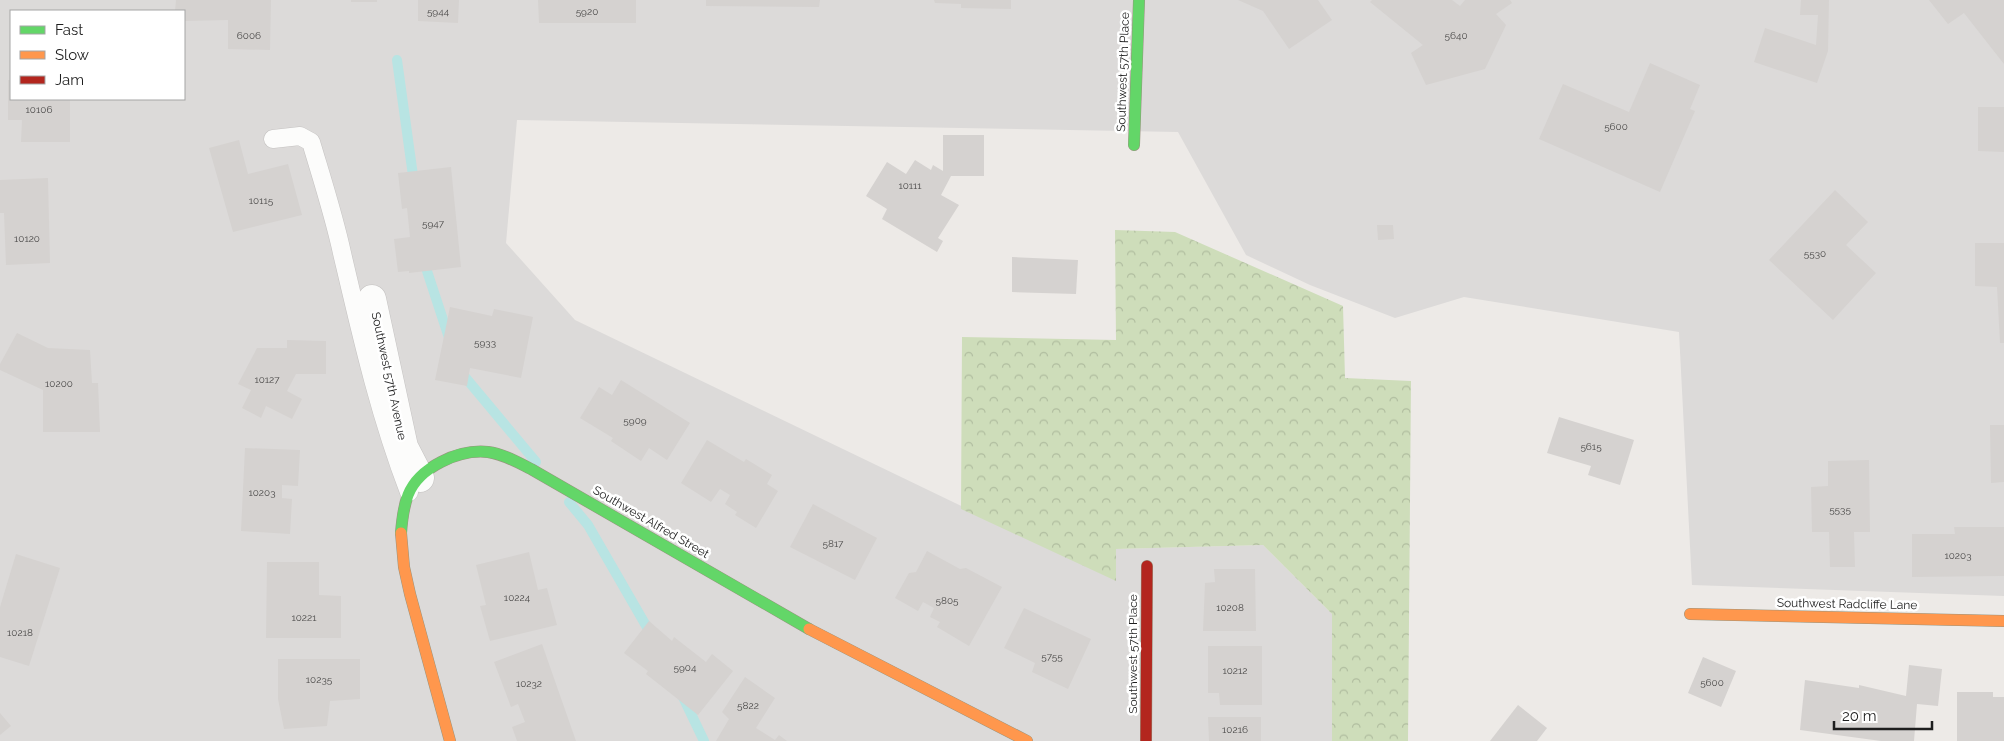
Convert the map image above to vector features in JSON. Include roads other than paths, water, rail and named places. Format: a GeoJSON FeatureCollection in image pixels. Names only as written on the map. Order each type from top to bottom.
{"type":"FeatureCollection","features":[{"type":"Feature","properties":{"kind":"street","name":"Southwest 57th Place"},"geometry":{"type":"LineString","coordinates":[[1134,145],[1138,0]]}},
{"type":"Feature","properties":{"kind":"street","name":"Southwest 57th Avenue"},"geometry":{"type":"LineString","coordinates":[[372,299],[414,485]]}},
{"type":"Feature","properties":{"kind":"street","name":"Southwest Alfred Street"},"geometry":{"type":"LineString","coordinates":[[414,485],[436,464],[461,453],[479,450],[502,454],[549,479],[784,616],[1027,741]]}},
{"type":"Feature","properties":{"kind":"street"},"geometry":{"type":"LineString","coordinates":[[414,485],[403,510],[400,530],[402,557],[450,741]]}},
{"type":"Feature","properties":{"kind":"street","name":"Southwest 57th Place"},"geometry":{"type":"LineString","coordinates":[[1146,741],[1147,566]]}},
{"type":"Feature","properties":{"kind":"street","name":"Southwest Radcliffe Lane"},"geometry":{"type":"LineString","coordinates":[[1690,614],[2004,621]]}},
{"type":"Feature","properties":{"kind":"lane"},"geometry":{"type":"LineString","coordinates":[[273,139],[300,136],[312,142],[385,424],[414,485]]}},
{"type":"Feature","properties":{"kind":"waterway"},"geometry":{"type":"LineString","coordinates":[[397,60],[414,183]]}},
{"type":"Feature","properties":{"kind":"waterway"},"geometry":{"type":"LineString","coordinates":[[425,259],[427,271],[450,341]]}},
{"type":"Feature","properties":{"kind":"waterway"},"geometry":{"type":"LineString","coordinates":[[460,371],[536,462]]}},
{"type":"Feature","properties":{"kind":"waterway"},"geometry":{"type":"LineString","coordinates":[[569,502],[588,525],[652,636]]}},
{"type":"Feature","properties":{"kind":"waterway"},"geometry":{"type":"LineString","coordinates":[[682,695],[704,741]]}}]}
